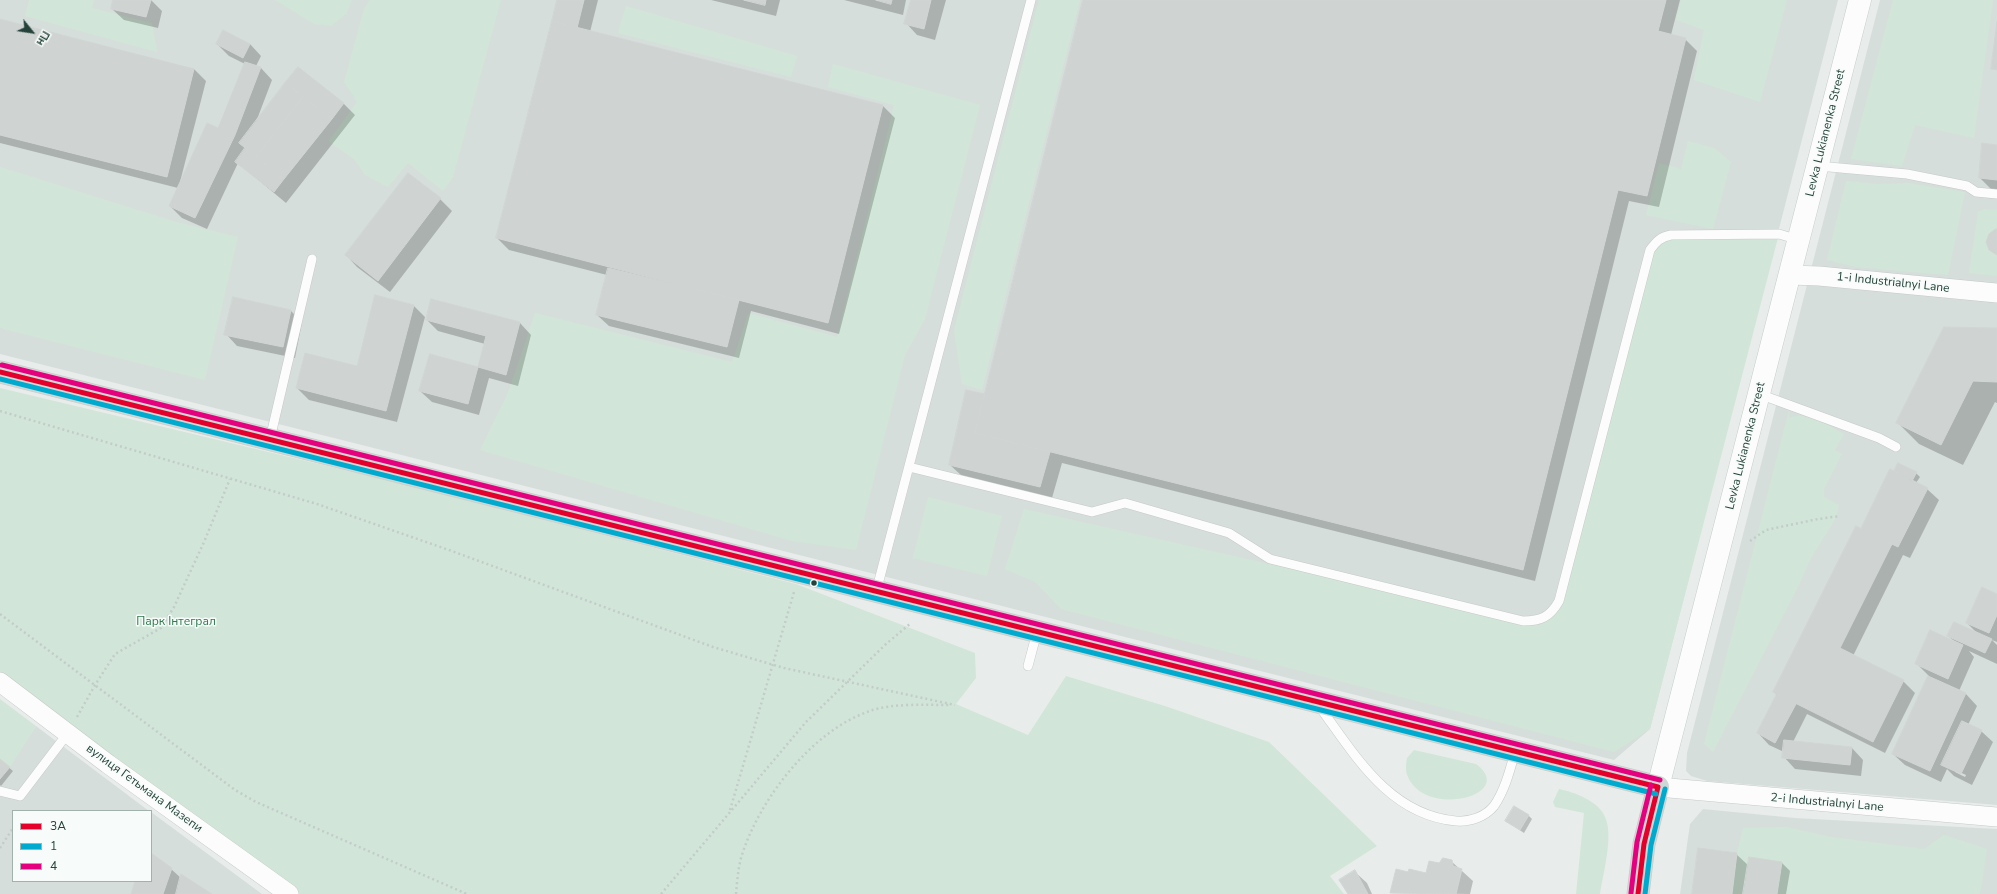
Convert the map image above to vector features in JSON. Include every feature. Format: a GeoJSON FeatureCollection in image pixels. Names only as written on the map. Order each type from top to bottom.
{"type":"FeatureCollection","features":[{"type":"Feature","properties":{"kind":"main road","name":"Levka Lukianenka Street"},"geometry":{"type":"LineString","coordinates":[[1638,894],[1644,844],[1658,787],[1860,0]]}},
{"type":"Feature","properties":{"kind":"main road"},"geometry":{"type":"LineString","coordinates":[[0,372],[1658,787]]}},
{"type":"Feature","properties":{"kind":"street","name":"1-i Industrialnyi Lane"},"geometry":{"type":"LineString","coordinates":[[1790,275],[1819,276],[1997,293]]}},
{"type":"Feature","properties":{"kind":"street","name":"вулиця Гетьмана Мазепи"},"geometry":{"type":"LineString","coordinates":[[0,682],[288,894]]}},
{"type":"Feature","properties":{"kind":"street","name":"2-i Industrialnyi Lane"},"geometry":{"type":"LineString","coordinates":[[1658,787],[1997,817]]}},
{"type":"Feature","properties":{"kind":"lane"},"geometry":{"type":"LineString","coordinates":[[876,592],[1031,0]]}},
{"type":"Feature","properties":{"kind":"lane"},"geometry":{"type":"LineString","coordinates":[[1818,166],[1907,174],[1967,186],[1976,192],[1997,194]]}},
{"type":"Feature","properties":{"kind":"lane"},"geometry":{"type":"LineString","coordinates":[[909,467],[1092,512],[1125,503],[1229,533],[1270,559],[1523,621],[1535,621],[1545,618],[1553,611],[1559,600],[1650,250],[1654,244],[1658,239],[1671,235],[1779,234],[1799,240]]}},
{"type":"Feature","properties":{"kind":"lane"},"geometry":{"type":"LineString","coordinates":[[270,439],[312,259]]}},
{"type":"Feature","properties":{"kind":"lane"},"geometry":{"type":"LineString","coordinates":[[1759,394],[1879,438],[1896,447]]}},
{"type":"Feature","properties":{"kind":"lane"},"geometry":{"type":"LineString","coordinates":[[1028,666],[1037,632]]}},
{"type":"Feature","properties":{"kind":"lane"},"geometry":{"type":"LineString","coordinates":[[1316,702],[1354,756],[1382,786],[1405,803],[1423,813],[1444,820],[1462,821],[1482,817],[1493,806],[1506,780],[1515,752]]}},
{"type":"Feature","properties":{"kind":"lane"},"geometry":{"type":"LineString","coordinates":[[0,791],[20,796],[68,733]]}},
{"type":"Feature","properties":{"kind":"path"},"geometry":{"type":"LineString","coordinates":[[0,411],[317,504],[449,550],[713,647],[774,665],[955,704],[911,705],[870,710],[847,721],[806,752],[780,784],[756,822],[741,859],[736,894]]}},
{"type":"Feature","properties":{"kind":"path"},"geometry":{"type":"LineString","coordinates":[[68,733],[95,685],[115,654],[160,628],[174,607],[204,542],[230,478]]}},
{"type":"Feature","properties":{"kind":"path"},"geometry":{"type":"LineString","coordinates":[[1750,541],[1766,530],[1840,516]]}},
{"type":"Feature","properties":{"kind":"path"},"geometry":{"type":"LineString","coordinates":[[730,812],[800,573]]}},
{"type":"Feature","properties":{"kind":"path"},"geometry":{"type":"LineString","coordinates":[[0,614],[245,796],[466,894]]}},
{"type":"Feature","properties":{"kind":"path"},"geometry":{"type":"LineString","coordinates":[[661,894],[806,722],[886,644],[914,621]]}},
{"type":"Feature","properties":{"kind":"path"},"geometry":{"type":"LineString","coordinates":[[0,848],[12,830]]}},
{"type":"Feature","properties":{"kind":"shaded area"},"geometry":{"type":"Polygon","coordinates":[[[0,0],[1838,0],[1650,729],[1614,760],[0,354],[0,0]]]}},
{"type":"Feature","properties":{"kind":"shaded area"},"geometry":{"type":"Polygon","coordinates":[[[1880,0],[1997,0],[1997,805],[1707,781],[1691,776],[1686,771],[1687,753],[1880,0]]]}},
{"type":"Feature","properties":{"kind":"shaded area"},"geometry":{"type":"Polygon","coordinates":[[[36,726],[148,810],[12,810],[12,882],[152,882],[152,813],[262,894],[0,894],[0,759],[9,766],[36,726]]]}},
{"type":"Feature","properties":{"kind":"shaded area"},"geometry":{"type":"Polygon","coordinates":[[[1703,809],[1795,818],[1997,829],[1997,894],[1680,894],[1690,824],[1703,809]]]}},
{"type":"Feature","properties":{"kind":"green space"},"geometry":{"type":"Polygon","coordinates":[[[29,0],[94,0],[92,8],[152,23],[157,52],[25,16],[29,0]]]}},
{"type":"Feature","properties":{"kind":"green space"},"geometry":{"type":"Polygon","coordinates":[[[275,0],[352,0],[346,14],[331,26],[314,24],[275,0]]]}},
{"type":"Feature","properties":{"kind":"green space"},"geometry":{"type":"Polygon","coordinates":[[[370,0],[501,0],[453,177],[443,191],[408,163],[388,187],[365,175],[355,160],[328,141],[357,102],[344,82],[364,9],[370,0]]]}},
{"type":"Feature","properties":{"kind":"green space"},"geometry":{"type":"Polygon","coordinates":[[[1039,0],[1080,0],[982,390],[962,384],[954,330],[1039,0]]]}},
{"type":"Feature","properties":{"kind":"green space"},"geometry":{"type":"Polygon","coordinates":[[[1681,0],[1787,0],[1760,102],[1694,80],[1704,30],[1676,20],[1681,0]]]}},
{"type":"Feature","properties":{"kind":"green space"},"geometry":{"type":"Polygon","coordinates":[[[1893,0],[1993,0],[1974,138],[1915,125],[1902,166],[1851,159],[1893,0]]]}},
{"type":"Feature","properties":{"kind":"green space"},"geometry":{"type":"Polygon","coordinates":[[[626,6],[797,56],[791,77],[618,33],[626,6]]]}},
{"type":"Feature","properties":{"kind":"green space"},"geometry":{"type":"Polygon","coordinates":[[[833,64],[980,105],[925,319],[905,355],[856,550],[792,541],[480,450],[507,395],[535,313],[732,362],[748,313],[837,337],[894,105],[828,87],[833,64]]]}},
{"type":"Feature","properties":{"kind":"green space"},"geometry":{"type":"Polygon","coordinates":[[[1688,141],[1714,148],[1731,162],[1713,229],[1646,215],[1659,163],[1681,169],[1688,141]]]}},
{"type":"Feature","properties":{"kind":"green space"},"geometry":{"type":"Polygon","coordinates":[[[0,167],[176,222],[238,237],[205,380],[0,328],[0,167]]]}},
{"type":"Feature","properties":{"kind":"green space"},"geometry":{"type":"Polygon","coordinates":[[[1846,181],[1878,184],[1907,183],[1965,192],[1948,275],[1856,267],[1827,260],[1846,181]]]}},
{"type":"Feature","properties":{"kind":"green space"},"geometry":{"type":"Polygon","coordinates":[[[1984,209],[1997,210],[1997,276],[1969,273],[1978,212],[1984,209]]]}},
{"type":"Feature","properties":{"kind":"green space"},"geometry":{"type":"Polygon","coordinates":[[[1779,234],[1650,729],[1614,752],[1061,609],[1035,582],[1005,569],[1024,509],[1523,621],[1553,611],[1650,250],[1658,239],[1779,234]]]}},
{"type":"Feature","properties":{"kind":"green space","name":"Парк Інтеграл"},"geometry":{"type":"Polygon","coordinates":[[[0,388],[407,485],[796,584],[975,653],[976,678],[956,704],[1028,735],[1066,676],[1165,706],[1269,742],[1377,846],[1330,876],[1344,894],[294,894],[0,680],[0,388]]]}},
{"type":"Feature","properties":{"kind":"green space"},"geometry":{"type":"Polygon","coordinates":[[[1791,402],[1789,418],[1796,416],[1810,417],[1844,434],[1835,450],[1842,454],[1824,489],[1824,497],[1839,505],[1836,518],[1811,558],[1799,585],[1713,752],[1704,744],[1791,402]]]}},
{"type":"Feature","properties":{"kind":"green space"},"geometry":{"type":"Polygon","coordinates":[[[928,497],[1002,516],[987,576],[913,558],[928,497]]]}},
{"type":"Feature","properties":{"kind":"green space"},"geometry":{"type":"Polygon","coordinates":[[[0,699],[36,726],[10,767],[0,759],[0,699]]]}},
{"type":"Feature","properties":{"kind":"green space"},"geometry":{"type":"Polygon","coordinates":[[[1414,750],[1476,764],[1486,775],[1486,785],[1478,793],[1464,798],[1448,800],[1432,797],[1418,790],[1407,775],[1407,758],[1414,750]]]}},
{"type":"Feature","properties":{"kind":"green space"},"geometry":{"type":"Polygon","coordinates":[[[1559,789],[1572,792],[1592,802],[1602,811],[1605,817],[1608,844],[1600,894],[1576,894],[1584,813],[1555,807],[1553,802],[1559,789]]]}},
{"type":"Feature","properties":{"kind":"green space"},"geometry":{"type":"Polygon","coordinates":[[[1786,827],[1831,837],[1924,849],[1944,835],[1987,849],[1980,894],[1732,894],[1737,853],[1743,828],[1786,827]]]}},
{"type":"Feature","properties":{"kind":"building"},"geometry":{"type":"Polygon","coordinates":[[[113,0],[151,0],[146,17],[111,9],[113,0]]]}},
{"type":"Feature","properties":{"kind":"building"},"geometry":{"type":"Polygon","coordinates":[[[557,0],[584,0],[577,28],[552,21],[557,0]]]}},
{"type":"Feature","properties":{"kind":"building"},"geometry":{"type":"Polygon","coordinates":[[[744,0],[766,0],[765,5],[744,0]]]}},
{"type":"Feature","properties":{"kind":"building"},"geometry":{"type":"Polygon","coordinates":[[[876,0],[892,0],[891,4],[876,0]]]}},
{"type":"Feature","properties":{"kind":"building"},"geometry":{"type":"Polygon","coordinates":[[[911,0],[931,0],[924,29],[904,24],[911,0]]]}},
{"type":"Feature","properties":{"kind":"building"},"geometry":{"type":"Polygon","coordinates":[[[1083,0],[1666,0],[1658,31],[1686,38],[1647,196],[1618,190],[1523,570],[975,433],[1083,0]]]}},
{"type":"Feature","properties":{"kind":"building"},"geometry":{"type":"Polygon","coordinates":[[[0,19],[194,69],[167,177],[0,135],[0,19]]]}},
{"type":"Feature","properties":{"kind":"building"},"geometry":{"type":"Polygon","coordinates":[[[552,21],[883,105],[828,323],[496,238],[552,21]]]}},
{"type":"Feature","properties":{"kind":"building"},"geometry":{"type":"Polygon","coordinates":[[[1997,22],[1997,70],[1991,69],[1997,22]]]}},
{"type":"Feature","properties":{"kind":"building"},"geometry":{"type":"Polygon","coordinates":[[[223,30],[250,44],[243,58],[216,44],[223,30]]]}},
{"type":"Feature","properties":{"kind":"building"},"geometry":{"type":"Polygon","coordinates":[[[245,62],[261,67],[235,135],[195,218],[169,206],[207,123],[218,128],[245,62]]]}},
{"type":"Feature","properties":{"kind":"building"},"geometry":{"type":"Polygon","coordinates":[[[298,67],[344,103],[332,119],[285,83],[298,67]]]}},
{"type":"Feature","properties":{"kind":"building"},"geometry":{"type":"Polygon","coordinates":[[[285,83],[303,97],[256,157],[239,143],[285,83]]]}},
{"type":"Feature","properties":{"kind":"building"},"geometry":{"type":"Polygon","coordinates":[[[303,97],[332,119],[284,179],[256,157],[303,97]]]}},
{"type":"Feature","properties":{"kind":"building"},"geometry":{"type":"Polygon","coordinates":[[[1982,143],[1997,145],[1997,180],[1979,178],[1982,143]]]}},
{"type":"Feature","properties":{"kind":"building"},"geometry":{"type":"Polygon","coordinates":[[[245,148],[284,179],[274,192],[235,162],[245,148]]]}},
{"type":"Feature","properties":{"kind":"building"},"geometry":{"type":"Polygon","coordinates":[[[408,173],[441,198],[378,281],[345,255],[408,173]]]}},
{"type":"Feature","properties":{"kind":"building"},"geometry":{"type":"Polygon","coordinates":[[[1996,229],[1997,255],[1989,250],[1986,242],[1989,234],[1996,229]]]}},
{"type":"Feature","properties":{"kind":"building"},"geometry":{"type":"Polygon","coordinates":[[[608,268],[739,300],[727,347],[596,315],[608,268]]]}},
{"type":"Feature","properties":{"kind":"building"},"geometry":{"type":"Polygon","coordinates":[[[375,295],[414,305],[386,411],[296,388],[305,353],[357,366],[375,295]]]}},
{"type":"Feature","properties":{"kind":"building"},"geometry":{"type":"Polygon","coordinates":[[[233,297],[291,310],[283,347],[224,335],[233,297]]]}},
{"type":"Feature","properties":{"kind":"building"},"geometry":{"type":"Polygon","coordinates":[[[431,299],[520,322],[506,375],[478,367],[486,336],[426,320],[431,299]]]}},
{"type":"Feature","properties":{"kind":"building"},"geometry":{"type":"Polygon","coordinates":[[[1944,327],[1997,328],[1997,382],[1973,381],[1941,445],[1896,423],[1944,327]]]}},
{"type":"Feature","properties":{"kind":"building"},"geometry":{"type":"Polygon","coordinates":[[[430,354],[478,367],[468,404],[419,391],[430,354]]]}},
{"type":"Feature","properties":{"kind":"building"},"geometry":{"type":"Polygon","coordinates":[[[966,390],[985,394],[975,433],[1050,452],[1040,487],[949,465],[966,390]]]}},
{"type":"Feature","properties":{"kind":"building"},"geometry":{"type":"Polygon","coordinates":[[[1898,463],[1917,472],[1912,481],[1894,471],[1898,463]]]}},
{"type":"Feature","properties":{"kind":"building"},"geometry":{"type":"Polygon","coordinates":[[[1890,469],[1928,488],[1898,547],[1861,529],[1890,469]]]}},
{"type":"Feature","properties":{"kind":"building"},"geometry":{"type":"Polygon","coordinates":[[[1856,526],[1892,544],[1840,648],[1904,680],[1873,742],[1773,692],[1856,526]]]}},
{"type":"Feature","properties":{"kind":"building"},"geometry":{"type":"Polygon","coordinates":[[[1982,587],[1997,594],[1997,615],[1989,633],[1966,623],[1982,587]]]}},
{"type":"Feature","properties":{"kind":"building"},"geometry":{"type":"Polygon","coordinates":[[[1954,622],[1992,639],[1985,653],[1947,636],[1954,622]]]}},
{"type":"Feature","properties":{"kind":"building"},"geometry":{"type":"Polygon","coordinates":[[[1930,630],[1963,645],[1948,679],[1915,664],[1930,630]]]}},
{"type":"Feature","properties":{"kind":"building"},"geometry":{"type":"Polygon","coordinates":[[[1928,676],[1966,693],[1930,771],[1892,754],[1928,676]]]}},
{"type":"Feature","properties":{"kind":"building"},"geometry":{"type":"Polygon","coordinates":[[[1777,694],[1796,704],[1775,743],[1757,733],[1777,694]]]}},
{"type":"Feature","properties":{"kind":"building"},"geometry":{"type":"Polygon","coordinates":[[[1962,721],[1982,730],[1961,774],[1941,765],[1962,721]]]}},
{"type":"Feature","properties":{"kind":"building"},"geometry":{"type":"Polygon","coordinates":[[[1784,740],[1852,747],[1850,765],[1782,758],[1784,740]]]}},
{"type":"Feature","properties":{"kind":"building"},"geometry":{"type":"Polygon","coordinates":[[[0,759],[10,767],[0,779],[0,759]]]}},
{"type":"Feature","properties":{"kind":"building"},"geometry":{"type":"Polygon","coordinates":[[[1514,806],[1529,815],[1520,830],[1505,821],[1514,806]]]}},
{"type":"Feature","properties":{"kind":"building"},"geometry":{"type":"Polygon","coordinates":[[[1698,848],[1737,853],[1732,894],[1692,894],[1698,848]]]}},
{"type":"Feature","properties":{"kind":"building"},"geometry":{"type":"Polygon","coordinates":[[[152,854],[172,868],[163,894],[131,894],[135,882],[152,882],[152,854]]]}},
{"type":"Feature","properties":{"kind":"building"},"geometry":{"type":"Polygon","coordinates":[[[1749,857],[1782,862],[1777,894],[1743,894],[1749,857]]]}},
{"type":"Feature","properties":{"kind":"building"},"geometry":{"type":"Polygon","coordinates":[[[1443,858],[1452,860],[1453,866],[1462,869],[1456,894],[1390,893],[1396,869],[1408,872],[1409,869],[1426,873],[1429,861],[1439,863],[1443,858]]]}},
{"type":"Feature","properties":{"kind":"building"},"geometry":{"type":"Polygon","coordinates":[[[1355,870],[1368,894],[1348,894],[1339,880],[1355,870]]]}},
{"type":"Feature","properties":{"kind":"building"},"geometry":{"type":"Polygon","coordinates":[[[181,874],[212,894],[176,894],[181,874]]]}},
{"type":"Feature","properties":{"kind":"transit line","name":"4"},"geometry":{"type":"LineString","coordinates":[[2,365],[1660,780]]}},
{"type":"Feature","properties":{"kind":"transit line","name":"3А"},"geometry":{"type":"LineString","coordinates":[[0,372],[1658,787]]}},
{"type":"Feature","properties":{"kind":"transit line","name":"1"},"geometry":{"type":"LineString","coordinates":[[0,379],[1656,794]]}},
{"type":"Feature","properties":{"kind":"transit line","name":"4"},"geometry":{"type":"LineString","coordinates":[[1631,893],[1637,842],[1651,785]]}},
{"type":"Feature","properties":{"kind":"transit line","name":"3А"},"geometry":{"type":"LineString","coordinates":[[1638,894],[1644,844],[1658,787]]}},
{"type":"Feature","properties":{"kind":"transit line","name":"1"},"geometry":{"type":"LineString","coordinates":[[1645,894],[1651,845],[1665,789]]}}]}
